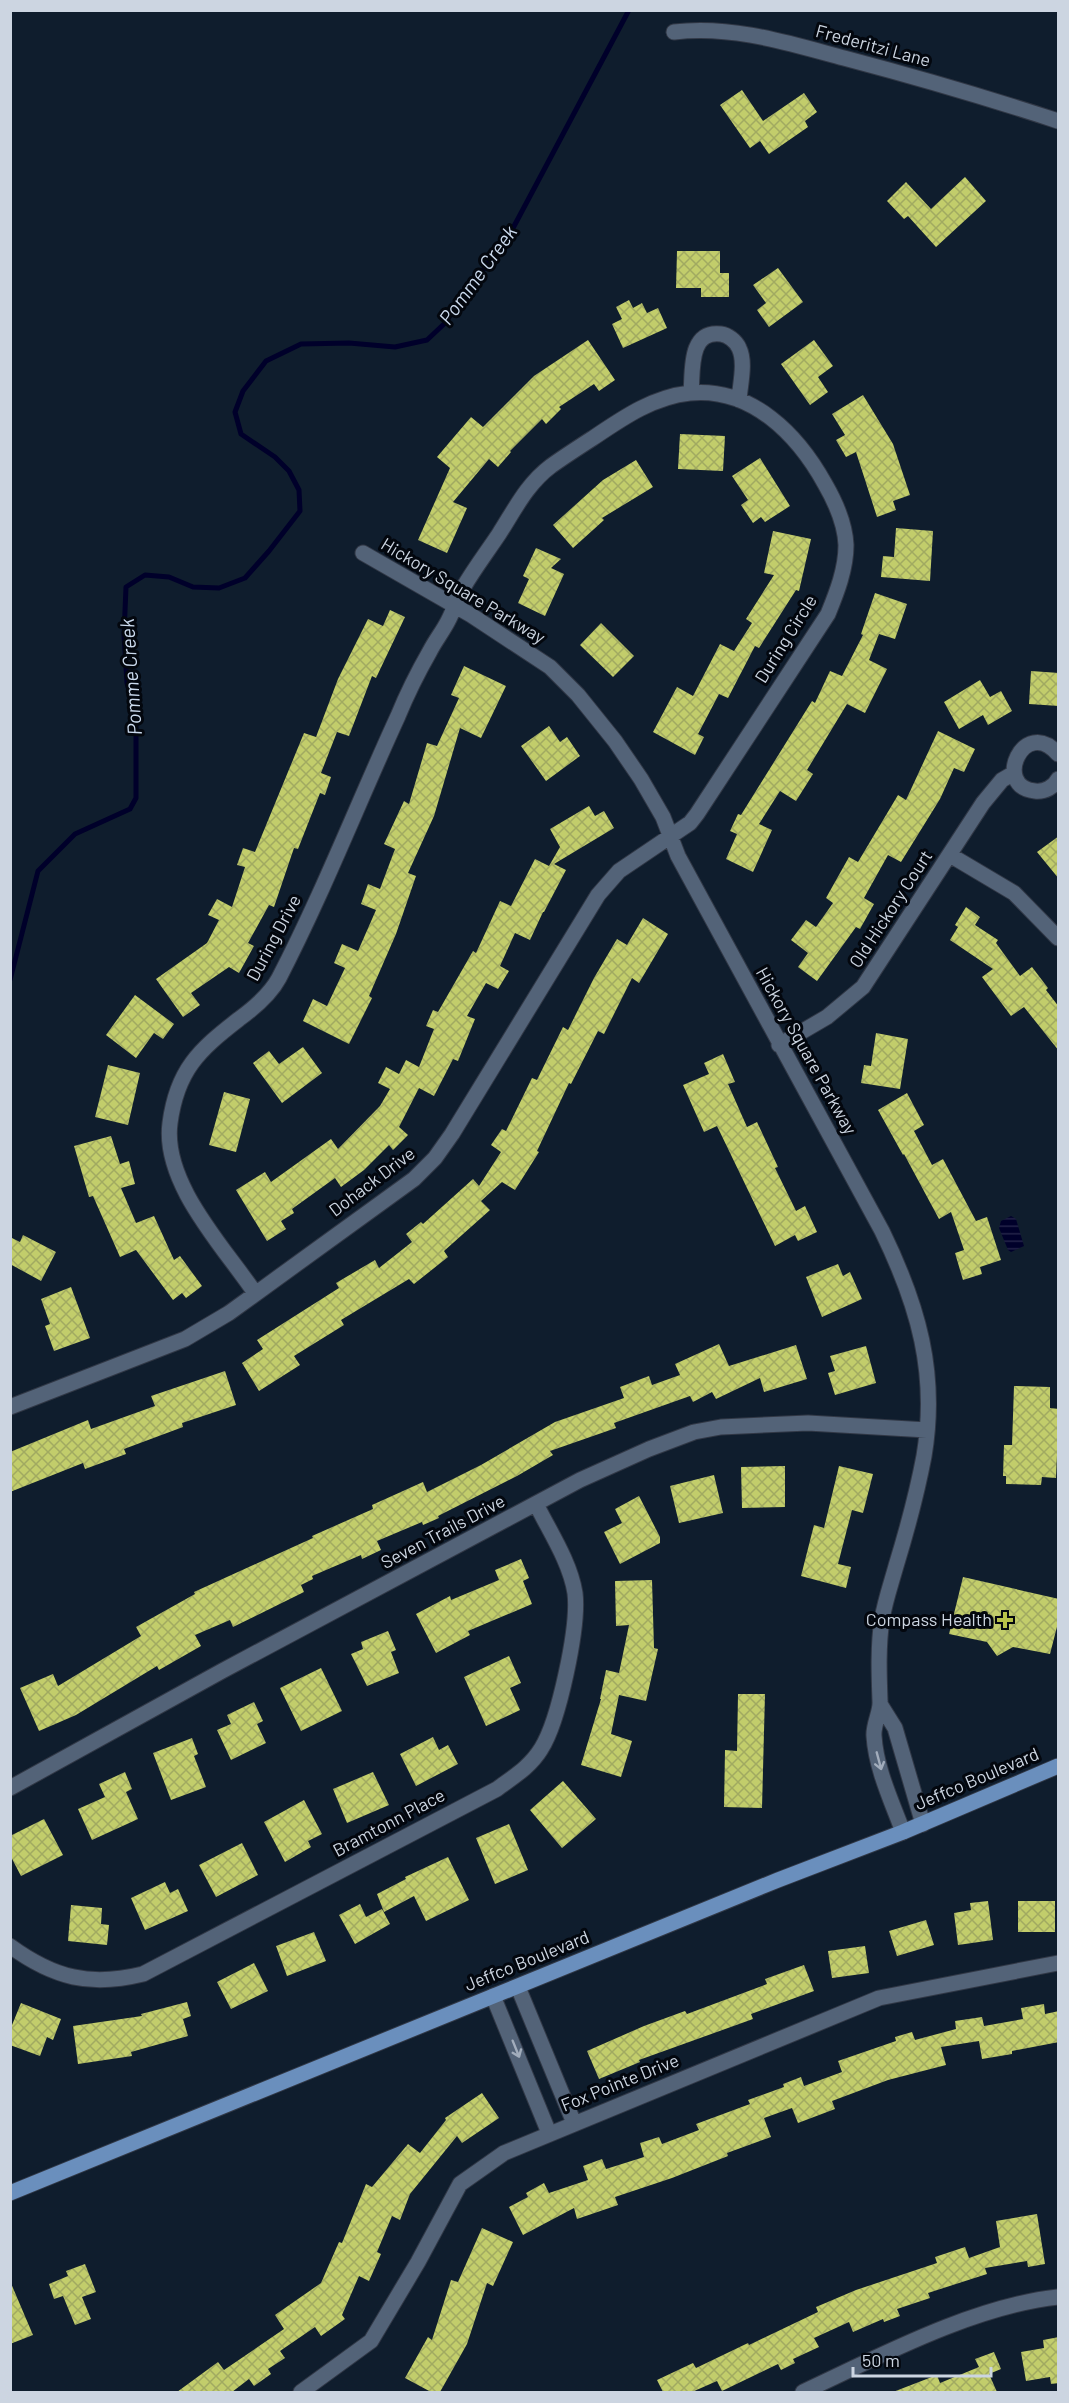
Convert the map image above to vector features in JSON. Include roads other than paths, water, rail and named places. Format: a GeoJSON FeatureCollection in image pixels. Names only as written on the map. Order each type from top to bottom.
{"type":"FeatureCollection","features":[{"type":"Feature","properties":{"kind":"main road","name":"Jeffco Boulevard"},"geometry":{"type":"LineString","coordinates":[[10,2193],[778,1880],[923,1824],[1059,1766]]}},
{"type":"Feature","properties":{"kind":"street","name":"Frederitzi Lane"},"geometry":{"type":"LineString","coordinates":[[674,32],[710,30],[741,33],[772,40],[902,73],[1059,121]]}},
{"type":"Feature","properties":{"kind":"street"},"geometry":{"type":"LineString","coordinates":[[691,393],[694,351],[698,343],[707,336],[725,335],[740,348],[742,362],[739,400]]}},
{"type":"Feature","properties":{"kind":"street","name":"During Circle"},"geometry":{"type":"LineString","coordinates":[[455,606],[462,590],[525,491],[540,475],[562,458],[645,405],[668,397],[691,393],[739,400],[762,411],[800,445],[815,466],[841,517],[846,543],[844,566],[838,589],[828,614],[697,814],[690,823],[670,837]]}},
{"type":"Feature","properties":{"kind":"street","name":"Hickory Square Parkway"},"geometry":{"type":"LineString","coordinates":[[363,553],[516,643],[550,667],[578,695],[615,741],[663,817],[678,856],[882,1232],[906,1283],[925,1351],[928,1386],[927,1430],[919,1479],[882,1619],[880,1704],[873,1735],[880,1766],[903,1832]]}},
{"type":"Feature","properties":{"kind":"street","name":"During Drive"},"geometry":{"type":"LineString","coordinates":[[255,1293],[190,1202],[181,1181],[169,1144],[170,1123],[177,1094],[186,1070],[200,1052],[251,1010],[274,987],[317,899],[398,715],[455,606]]}},
{"type":"Feature","properties":{"kind":"street","name":"Old Hickory Court"},"geometry":{"type":"LineString","coordinates":[[779,1045],[827,1017],[863,987],[996,786],[1014,773],[1015,758],[1025,746],[1040,743],[1054,749],[1059,754]]}},
{"type":"Feature","properties":{"kind":"street"},"geometry":{"type":"LineString","coordinates":[[1014,773],[1022,786],[1036,792],[1050,788],[1059,779]]}},
{"type":"Feature","properties":{"kind":"street","name":"Dohack Drive"},"geometry":{"type":"LineString","coordinates":[[11,1404],[185,1339],[229,1313],[414,1179],[435,1158],[452,1134],[598,895],[619,871],[670,837]]}},
{"type":"Feature","properties":{"kind":"street"},"geometry":{"type":"LineString","coordinates":[[950,855],[1014,893],[1059,938]]}},
{"type":"Feature","properties":{"kind":"street","name":"Seven Trails Drive"},"geometry":{"type":"LineString","coordinates":[[10,1788],[222,1671],[580,1480],[640,1452],[694,1432],[721,1427],[808,1423],[927,1430]]}},
{"type":"Feature","properties":{"kind":"street","name":"Bramtonn Place"},"geometry":{"type":"LineString","coordinates":[[10,1946],[38,1964],[61,1975],[79,1979],[120,1979],[143,1974],[497,1789],[526,1768],[541,1749],[552,1726],[572,1644],[576,1613],[574,1591],[568,1568],[536,1504]]}},
{"type":"Feature","properties":{"kind":"street","name":"Hickory Square Parkway"},"geometry":{"type":"LineString","coordinates":[[880,1704],[895,1728],[923,1824]]}},
{"type":"Feature","properties":{"kind":"street","name":"Fox Pointe Drive"},"geometry":{"type":"LineString","coordinates":[[301,2392],[371,2341],[418,2262],[460,2184],[504,2153],[879,1998],[1059,1963]]}},
{"type":"Feature","properties":{"kind":"street"},"geometry":{"type":"LineString","coordinates":[[518,1987],[574,2123]]}},
{"type":"Feature","properties":{"kind":"street"},"geometry":{"type":"LineString","coordinates":[[493,1996],[549,2133]]}},
{"type":"Feature","properties":{"kind":"street"},"geometry":{"type":"LineString","coordinates":[[803,2392],[890,2352],[992,2310],[1034,2299],[1059,2297]]}},
{"type":"Feature","properties":{"kind":"water"},"geometry":{"type":"Polygon","coordinates":[[[1011,1216],[1016,1219],[1024,1246],[1011,1252],[999,1228],[1001,1221],[1011,1216]]]}},
{"type":"Feature","properties":{"kind":"waterway","name":"Pomme Creek"},"geometry":{"type":"LineString","coordinates":[[10,980],[38,871],[75,834],[130,809],[136,798],[136,716],[127,683],[124,635],[126,587],[145,575],[169,577],[193,587],[219,588],[245,578],[300,511],[299,490],[289,471],[275,457],[241,434],[235,412],[243,391],[266,361],[301,344],[349,343],[395,347],[427,340],[444,324],[512,230],[629,10]]}},
{"type":"Feature","properties":{"kind":"place","name":"Compass Health"},"geometry":{"type":"Point","coordinates":[1005,1620]}}]}
